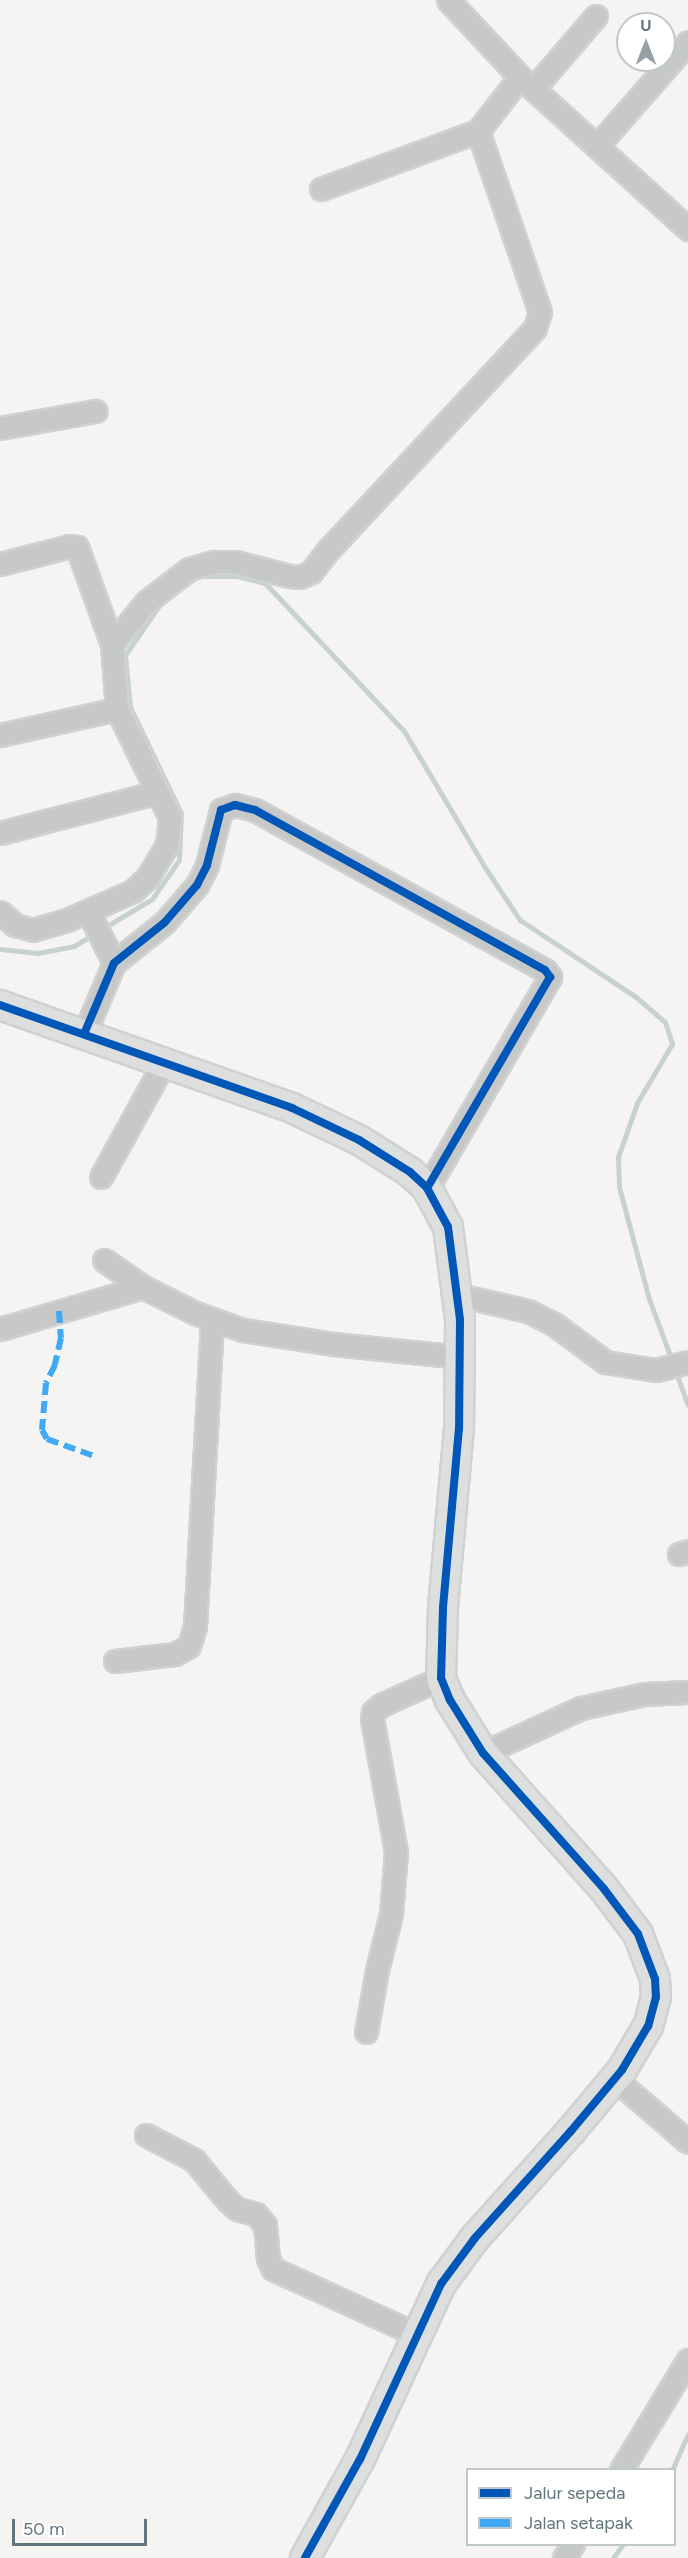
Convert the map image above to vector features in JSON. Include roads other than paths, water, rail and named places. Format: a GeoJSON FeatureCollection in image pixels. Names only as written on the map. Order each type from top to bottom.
{"type":"FeatureCollection","features":[{"type":"Feature","properties":{"kind":"street"},"geometry":{"type":"LineString","coordinates":[[448,0],[527,82],[688,229]]}},
{"type":"Feature","properties":{"kind":"street"},"geometry":{"type":"LineString","coordinates":[[321,189],[478,131],[596,16]]}},
{"type":"Feature","properties":{"kind":"street"},"geometry":{"type":"LineString","coordinates":[[597,146],[688,42]]}},
{"type":"Feature","properties":{"kind":"street"},"geometry":{"type":"LineString","coordinates":[[112,644],[146,602],[189,569],[214,562],[235,562],[289,576],[300,577],[311,572],[330,548],[535,328],[540,312],[478,131]]}},
{"type":"Feature","properties":{"kind":"street"},"geometry":{"type":"LineString","coordinates":[[0,428],[95,411]]}},
{"type":"Feature","properties":{"kind":"street"},"geometry":{"type":"LineString","coordinates":[[0,564],[70,546],[77,547],[112,644],[117,709],[170,818],[167,845],[147,878],[133,891],[88,911],[33,930],[15,925],[0,912]]}},
{"type":"Feature","properties":{"kind":"street"},"geometry":{"type":"LineString","coordinates":[[0,735],[117,709]]}},
{"type":"Feature","properties":{"kind":"street"},"geometry":{"type":"LineString","coordinates":[[0,833],[158,792]]}},
{"type":"Feature","properties":{"kind":"street"},"geometry":{"type":"LineString","coordinates":[[84,1034],[111,960],[165,922],[196,885],[207,865],[221,810],[235,805],[255,810],[545,970],[550,977],[427,1188]]}},
{"type":"Feature","properties":{"kind":"street"},"geometry":{"type":"LineString","coordinates":[[88,911],[111,960]]}},
{"type":"Feature","properties":{"kind":"street"},"geometry":{"type":"LineString","coordinates":[[0,1005],[292,1108],[386,1156],[427,1188],[439,1206],[448,1227],[458,1295],[461,1357],[459,1428],[443,1608],[441,1678],[450,1700],[483,1753],[604,1889],[638,1934],[649,1957],[656,1997],[648,2026],[639,2046],[615,2079],[457,2259],[428,2309],[360,2459],[305,2558]]}},
{"type":"Feature","properties":{"kind":"street"},"geometry":{"type":"LineString","coordinates":[[101,1177],[164,1063]]}},
{"type":"Feature","properties":{"kind":"street"},"geometry":{"type":"LineString","coordinates":[[104,1260],[142,1287],[212,1319],[243,1330],[278,1338],[461,1357]]}},
{"type":"Feature","properties":{"kind":"street"},"geometry":{"type":"LineString","coordinates":[[0,1329],[142,1287]]}},
{"type":"Feature","properties":{"kind":"street"},"geometry":{"type":"LineString","coordinates":[[458,1295],[528,1311],[554,1324],[583,1349],[605,1362],[628,1368],[666,1368],[688,1362]]}},
{"type":"Feature","properties":{"kind":"street"},"geometry":{"type":"LineString","coordinates":[[115,1661],[175,1654],[189,1646],[195,1626],[212,1319]]}},
{"type":"Feature","properties":{"kind":"street"},"geometry":{"type":"LineString","coordinates":[[366,2032],[377,1970],[391,1914],[396,1852],[372,1719],[373,1712],[381,1705],[441,1678]]}},
{"type":"Feature","properties":{"kind":"street"},"geometry":{"type":"LineString","coordinates":[[483,1753],[581,1708],[644,1694],[688,1692]]}},
{"type":"Feature","properties":{"kind":"street"},"geometry":{"type":"LineString","coordinates":[[615,2079],[688,2142]]}},
{"type":"Feature","properties":{"kind":"street"},"geometry":{"type":"LineString","coordinates":[[146,2135],[194,2160],[237,2209],[256,2214],[265,2225],[268,2259],[273,2269],[418,2335]]}},
{"type":"Feature","properties":{"kind":"street"},"geometry":{"type":"LineString","coordinates":[[622,2468],[688,2360]]}},
{"type":"Feature","properties":{"kind":"waterway"},"geometry":{"type":"LineString","coordinates":[[187,583],[199,576],[237,576],[265,583],[404,731],[484,866],[520,920],[636,997],[665,1022],[672,1044],[637,1103],[618,1157],[619,1187],[649,1299],[672,1361]]}},
{"type":"Feature","properties":{"kind":"waterway"},"geometry":{"type":"LineString","coordinates":[[102,929],[152,899],[179,860],[181,813],[130,707],[125,655],[163,600]]}},
{"type":"Feature","properties":{"kind":"waterway"},"geometry":{"type":"LineString","coordinates":[[0,949],[38,953],[74,946],[94,934]]}},
{"type":"Feature","properties":{"kind":"waterway"},"geometry":{"type":"LineString","coordinates":[[675,1370],[688,1405]]}},
{"type":"Feature","properties":{"kind":"waterway"},"geometry":{"type":"LineString","coordinates":[[673,2468],[688,2434]]}},
{"type":"Feature","properties":{"kind":"waterway"},"geometry":{"type":"LineString","coordinates":[[613,2558],[622,2546]]}}]}
